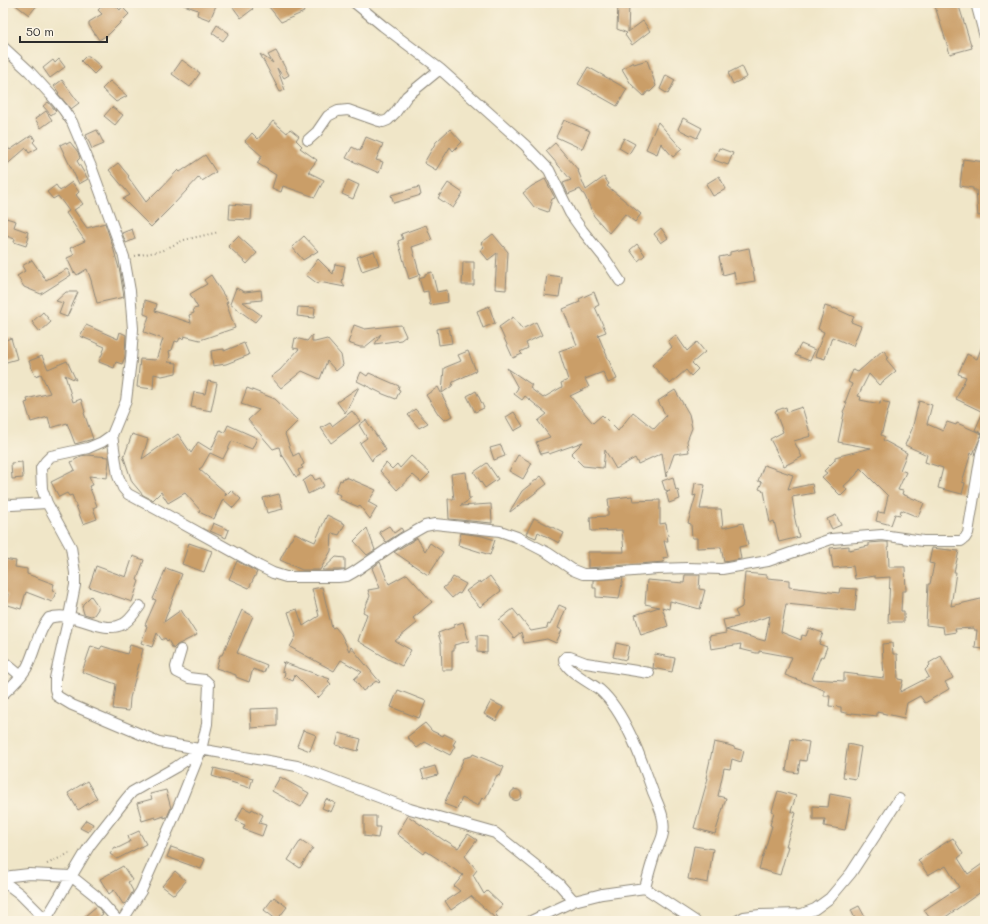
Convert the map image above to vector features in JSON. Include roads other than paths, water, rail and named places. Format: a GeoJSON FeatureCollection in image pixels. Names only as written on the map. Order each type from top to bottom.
{"type":"FeatureCollection","features":[{"type":"Feature","properties":{"kind":"street"},"geometry":{"type":"LineString","coordinates":[[355,3],[389,31],[440,69],[525,145],[548,170],[570,213],[620,281]]}},
{"type":"Feature","properties":{"kind":"street"},"geometry":{"type":"LineString","coordinates":[[976,3],[985,37]]}},
{"type":"Feature","properties":{"kind":"street"},"geometry":{"type":"LineString","coordinates":[[3,47],[29,71],[64,109],[72,122],[92,169],[124,257],[130,291],[133,329],[131,360],[126,400],[112,435],[118,476],[123,488],[132,497],[273,573],[286,576],[347,576],[402,539],[425,526],[435,524],[500,531],[517,537],[548,553],[573,570],[583,574],[687,568],[722,569],[768,561],[831,539],[882,535],[923,541],[961,541],[968,533],[981,454],[985,441]]}},
{"type":"Feature","properties":{"kind":"street"},"geometry":{"type":"LineString","coordinates":[[308,140],[317,132],[328,116],[338,111],[348,110],[378,121],[384,122],[388,120],[407,96],[440,69]]}},
{"type":"Feature","properties":{"kind":"street"},"geometry":{"type":"LineString","coordinates":[[112,435],[94,446],[51,456],[41,470],[42,489],[47,503],[68,542],[72,553],[75,574],[75,584],[69,616],[55,678],[55,689],[57,696],[68,703],[152,740],[297,766],[410,809],[495,834],[559,884],[574,901]]}},
{"type":"Feature","properties":{"kind":"street"},"geometry":{"type":"LineString","coordinates":[[3,504],[12,505],[47,503]]}},
{"type":"Feature","properties":{"kind":"street"},"geometry":{"type":"LineString","coordinates":[[3,694],[21,676],[28,666],[48,620],[51,617],[69,616],[111,627],[127,622],[140,606]]}},
{"type":"Feature","properties":{"kind":"street"},"geometry":{"type":"LineString","coordinates":[[122,921],[141,891],[177,810],[201,750],[207,724],[209,684],[205,680],[189,678],[177,672],[176,667],[181,650]]}},
{"type":"Feature","properties":{"kind":"street"},"geometry":{"type":"LineString","coordinates":[[645,888],[649,870],[663,832],[662,818],[635,745],[622,720],[610,701],[600,690],[570,670],[564,663],[564,659],[566,657],[570,657],[586,663],[649,673]]}},
{"type":"Feature","properties":{"kind":"street"},"geometry":{"type":"LineString","coordinates":[[3,661],[21,676]]}},
{"type":"Feature","properties":{"kind":"street"},"geometry":{"type":"LineString","coordinates":[[3,881],[20,894],[46,920],[90,845],[132,792],[176,767],[201,750]]}},
{"type":"Feature","properties":{"kind":"street"},"geometry":{"type":"LineString","coordinates":[[737,921],[744,917],[760,915],[802,914],[815,909],[830,898],[851,873],[899,799]]}},
{"type":"Feature","properties":{"kind":"street"},"geometry":{"type":"LineString","coordinates":[[3,878],[29,874],[71,876],[96,896],[118,921]]}},
{"type":"Feature","properties":{"kind":"street"},"geometry":{"type":"LineString","coordinates":[[531,921],[574,901],[602,894],[645,888],[695,921]]}}]}
